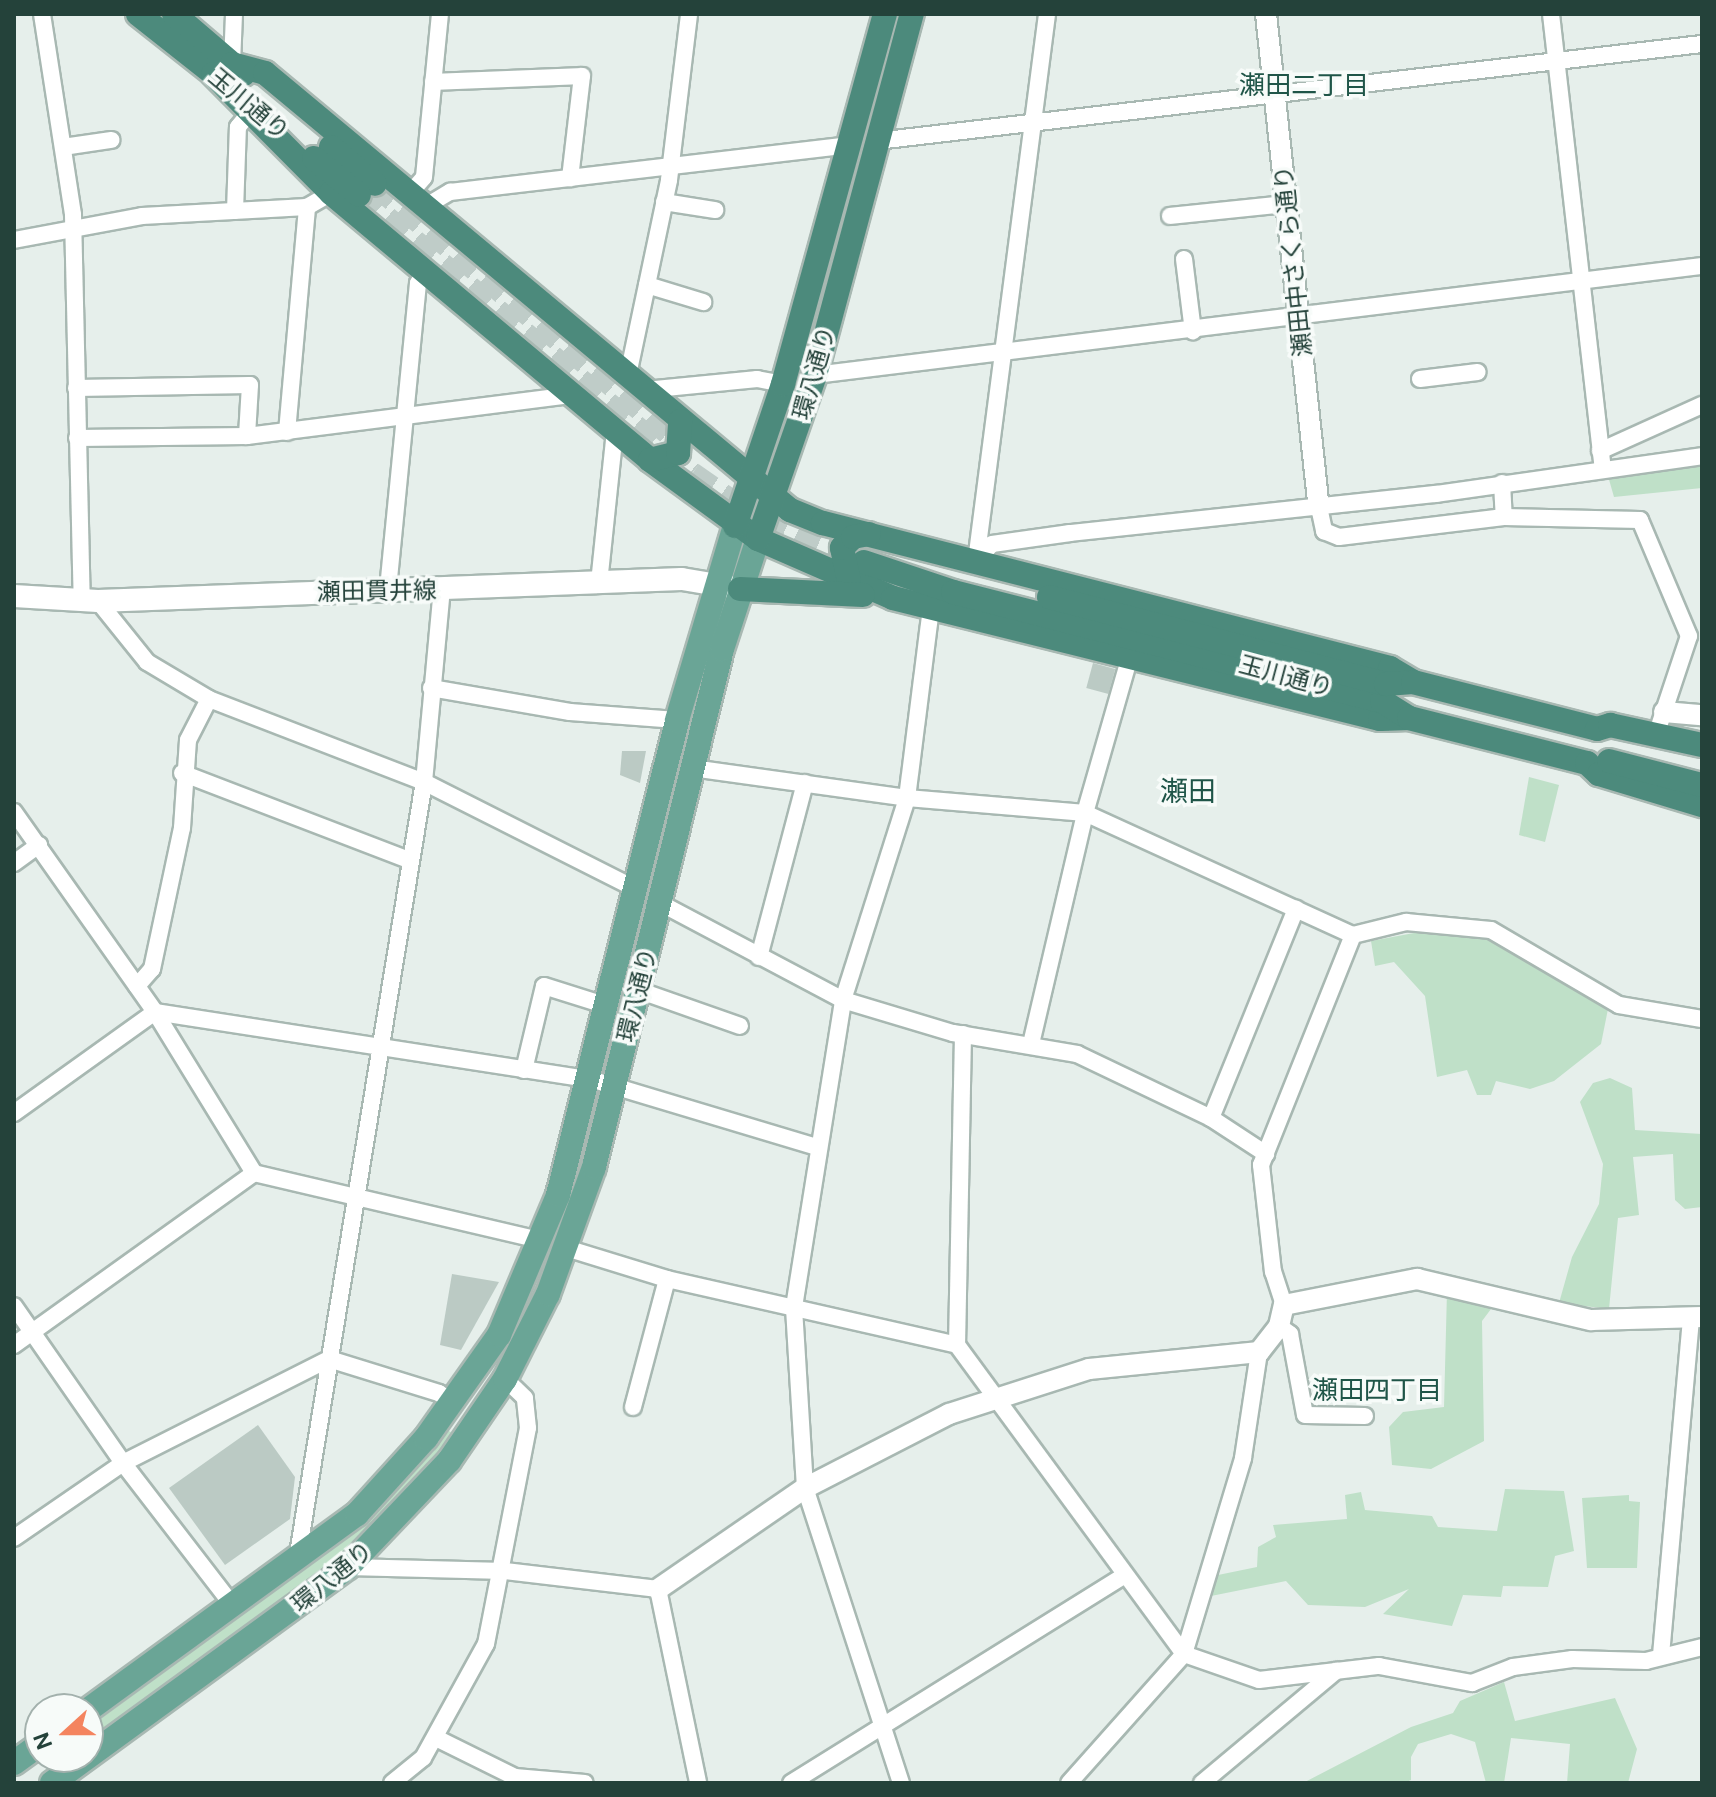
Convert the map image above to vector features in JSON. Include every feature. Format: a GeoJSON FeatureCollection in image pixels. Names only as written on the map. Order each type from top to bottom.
{"type":"FeatureCollection","features":[{"type":"Feature","properties":{"kind":"highway","name":"玉川通り"},"geometry":{"type":"LineString","coordinates":[[138,14],[223,69],[367,189]]}},
{"type":"Feature","properties":{"kind":"highway","name":"玉川通り"},"geometry":{"type":"LineString","coordinates":[[174,14],[223,69]]}},
{"type":"Feature","properties":{"kind":"highway","name":"環八通り"},"geometry":{"type":"LineString","coordinates":[[735,526],[783,384],[885,14]]}},
{"type":"Feature","properties":{"kind":"highway","name":"環八通り"},"geometry":{"type":"LineString","coordinates":[[758,539],[815,375],[912,14]]}},
{"type":"Feature","properties":{"kind":"highway"},"geometry":{"type":"LineString","coordinates":[[223,69],[250,112],[331,193],[615,432],[735,526],[758,539],[893,598],[1380,719],[1409,718]]}},
{"type":"Feature","properties":{"kind":"highway"},"geometry":{"type":"LineString","coordinates":[[223,69],[265,73],[420,198],[752,483],[774,500],[867,548],[976,561],[1390,668],[1413,682]]}},
{"type":"Feature","properties":{"kind":"highway"},"geometry":{"type":"LineString","coordinates":[[650,460],[678,453],[680,421]]}},
{"type":"Feature","properties":{"kind":"highway"},"geometry":{"type":"LineString","coordinates":[[717,453],[745,452],[768,433]]}},
{"type":"Feature","properties":{"kind":"highway"},"geometry":{"type":"LineString","coordinates":[[849,581],[842,548],[853,537],[867,548]]}},
{"type":"Feature","properties":{"kind":"highway","name":"玉川通り"},"geometry":{"type":"LineString","coordinates":[[867,548],[1386,684],[1413,682],[1597,729],[1610,725],[1702,745]]}},
{"type":"Feature","properties":{"kind":"highway","name":"玉川通り"},"geometry":{"type":"LineString","coordinates":[[867,548],[953,592],[1382,701],[1409,718],[1587,763],[1599,774],[1702,805]]}},
{"type":"Feature","properties":{"kind":"highway"},"geometry":{"type":"LineString","coordinates":[[740,589],[893,598]]}},
{"type":"Feature","properties":{"kind":"highway"},"geometry":{"type":"LineString","coordinates":[[1597,729],[1607,738],[1702,762]]}},
{"type":"Feature","properties":{"kind":"highway"},"geometry":{"type":"LineString","coordinates":[[1587,763],[1606,760],[1702,785]]}},
{"type":"Feature","properties":{"kind":"main road","name":"環八通り"},"geometry":{"type":"LineString","coordinates":[[104,1699],[297,1563],[394,1477],[453,1403],[499,1335],[540,1240],[590,1079],[677,720],[735,526]]}},
{"type":"Feature","properties":{"kind":"main road","name":"環八通り"},"geometry":{"type":"LineString","coordinates":[[52,1783],[348,1567],[441,1471],[505,1379],[566,1248],[616,1085],[692,768],[740,589],[758,539]]}},
{"type":"Feature","properties":{"kind":"main road","name":"瀬田貫井線"},"geometry":{"type":"LineString","coordinates":[[14,596],[90,600],[173,598],[682,579],[740,589]]}},
{"type":"Feature","properties":{"kind":"street"},"geometry":{"type":"LineString","coordinates":[[42,14],[73,230],[77,438],[90,600],[147,662],[209,699],[424,782],[638,890]]}},
{"type":"Feature","properties":{"kind":"street"},"geometry":{"type":"LineString","coordinates":[[223,69],[234,14]]}},
{"type":"Feature","properties":{"kind":"street"},"geometry":{"type":"LineString","coordinates":[[440,14],[420,198],[848,145]]}},
{"type":"Feature","properties":{"kind":"street"},"geometry":{"type":"LineString","coordinates":[[689,14],[671,165],[647,285],[636,382],[757,379],[783,384]]}},
{"type":"Feature","properties":{"kind":"street"},"geometry":{"type":"LineString","coordinates":[[976,561],[1047,14]]}},
{"type":"Feature","properties":{"kind":"street","name":"瀬田中さくら通り"},"geometry":{"type":"LineString","coordinates":[[1266,14],[1319,507]]}},
{"type":"Feature","properties":{"kind":"street"},"geometry":{"type":"LineString","coordinates":[[1551,14],[1603,469]]}},
{"type":"Feature","properties":{"kind":"street"},"geometry":{"type":"LineString","coordinates":[[877,141],[1702,44]]}},
{"type":"Feature","properties":{"kind":"street"},"geometry":{"type":"LineString","coordinates":[[433,82],[582,76],[570,178]]}},
{"type":"Feature","properties":{"kind":"street"},"geometry":{"type":"LineString","coordinates":[[235,211],[238,127],[250,112]]}},
{"type":"Feature","properties":{"kind":"street"},"geometry":{"type":"LineString","coordinates":[[63,147],[111,140]]}},
{"type":"Feature","properties":{"kind":"street"},"geometry":{"type":"LineString","coordinates":[[14,240],[142,216],[307,207],[331,193]]}},
{"type":"Feature","properties":{"kind":"street"},"geometry":{"type":"LineString","coordinates":[[664,202],[715,210]]}},
{"type":"Feature","properties":{"kind":"street"},"geometry":{"type":"LineString","coordinates":[[1170,216],[1287,204]]}},
{"type":"Feature","properties":{"kind":"street"},"geometry":{"type":"LineString","coordinates":[[287,432],[307,207]]}},
{"type":"Feature","properties":{"kind":"street"},"geometry":{"type":"LineString","coordinates":[[1184,259],[1193,331]]}},
{"type":"Feature","properties":{"kind":"street"},"geometry":{"type":"LineString","coordinates":[[815,375],[1581,285],[1702,266]]}},
{"type":"Feature","properties":{"kind":"street"},"geometry":{"type":"LineString","coordinates":[[388,589],[418,283],[426,272]]}},
{"type":"Feature","properties":{"kind":"street"},"geometry":{"type":"LineString","coordinates":[[647,285],[703,302]]}},
{"type":"Feature","properties":{"kind":"street"},"geometry":{"type":"LineString","coordinates":[[1420,379],[1478,372]]}},
{"type":"Feature","properties":{"kind":"street"},"geometry":{"type":"LineString","coordinates":[[76,388],[250,385],[247,436]]}},
{"type":"Feature","properties":{"kind":"street"},"geometry":{"type":"LineString","coordinates":[[77,438],[247,436],[406,419],[572,395]]}},
{"type":"Feature","properties":{"kind":"street"},"geometry":{"type":"LineString","coordinates":[[1600,451],[1702,405]]}},
{"type":"Feature","properties":{"kind":"street"},"geometry":{"type":"LineString","coordinates":[[599,583],[615,432]]}},
{"type":"Feature","properties":{"kind":"street"},"geometry":{"type":"LineString","coordinates":[[976,561],[992,544],[1319,507],[1702,456]]}},
{"type":"Feature","properties":{"kind":"street"},"geometry":{"type":"LineString","coordinates":[[1502,483],[1504,517]]}},
{"type":"Feature","properties":{"kind":"street"},"geometry":{"type":"LineString","coordinates":[[1319,507],[1324,531],[1339,537],[1504,517],[1640,520],[1689,636],[1664,712],[1651,734]]}},
{"type":"Feature","properties":{"kind":"street"},"geometry":{"type":"LineString","coordinates":[[173,598],[247,601],[442,589],[424,782],[353,1195],[297,1563]]}},
{"type":"Feature","properties":{"kind":"street"},"geometry":{"type":"LineString","coordinates":[[901,1783],[805,1488],[794,1307],[817,1147],[843,1000],[907,798],[931,607]]}},
{"type":"Feature","properties":{"kind":"street"},"geometry":{"type":"LineString","coordinates":[[1031,1044],[1085,813],[1130,656]]}},
{"type":"Feature","properties":{"kind":"street"},"geometry":{"type":"LineString","coordinates":[[431,688],[570,712],[677,720]]}},
{"type":"Feature","properties":{"kind":"street"},"geometry":{"type":"LineString","coordinates":[[137,986],[152,969],[182,828],[182,773],[188,740],[209,699]]}},
{"type":"Feature","properties":{"kind":"street"},"geometry":{"type":"LineString","coordinates":[[1664,712],[1702,715]]}},
{"type":"Feature","properties":{"kind":"street"},"geometry":{"type":"LineString","coordinates":[[692,768],[907,798],[1085,813],[1353,935],[1406,922],[1491,930],[1619,1005],[1702,1019]]}},
{"type":"Feature","properties":{"kind":"street"},"geometry":{"type":"LineString","coordinates":[[182,773],[411,861]]}},
{"type":"Feature","properties":{"kind":"street"},"geometry":{"type":"LineString","coordinates":[[759,957],[805,783]]}},
{"type":"Feature","properties":{"kind":"street"},"geometry":{"type":"LineString","coordinates":[[14,812],[155,1012],[254,1173],[540,1240]]}},
{"type":"Feature","properties":{"kind":"street"},"geometry":{"type":"LineString","coordinates":[[14,863],[39,845]]}},
{"type":"Feature","properties":{"kind":"street"},"geometry":{"type":"LineString","coordinates":[[660,903],[843,1000],[963,1034],[1077,1054],[1211,1118],[1266,1154]]}},
{"type":"Feature","properties":{"kind":"street"},"geometry":{"type":"LineString","coordinates":[[1211,1118],[1296,909]]}},
{"type":"Feature","properties":{"kind":"street"},"geometry":{"type":"LineString","coordinates":[[1069,1783],[1184,1654],[1243,1458],[1259,1352],[1279,1326],[1284,1305],[1263,1202],[1266,1154],[1353,935]]}},
{"type":"Feature","properties":{"kind":"street"},"geometry":{"type":"LineString","coordinates":[[524,1070],[544,986],[608,1006]]}},
{"type":"Feature","properties":{"kind":"street"},"geometry":{"type":"LineString","coordinates":[[638,990],[740,1026]]}},
{"type":"Feature","properties":{"kind":"street"},"geometry":{"type":"LineString","coordinates":[[14,1113],[155,1012],[590,1079],[817,1147]]}},
{"type":"Feature","properties":{"kind":"street"},"geometry":{"type":"LineString","coordinates":[[963,1034],[957,1345],[1184,1654],[1259,1680],[1379,1666],[1472,1683],[1513,1667],[1572,1659],[1646,1661],[1702,1647]]}},
{"type":"Feature","properties":{"kind":"street"},"geometry":{"type":"LineString","coordinates":[[14,1345],[254,1173]]}},
{"type":"Feature","properties":{"kind":"street"},"geometry":{"type":"LineString","coordinates":[[566,1248],[667,1279],[957,1345]]}},
{"type":"Feature","properties":{"kind":"street"},"geometry":{"type":"LineString","coordinates":[[633,1407],[667,1279]]}},
{"type":"Feature","properties":{"kind":"street"},"geometry":{"type":"LineString","coordinates":[[1284,1305],[1417,1279],[1591,1320],[1697,1317],[1661,1655]]}},
{"type":"Feature","properties":{"kind":"street"},"geometry":{"type":"LineString","coordinates":[[14,1306],[123,1463],[234,1607]]}},
{"type":"Feature","properties":{"kind":"street"},"geometry":{"type":"LineString","coordinates":[[1279,1326],[1290,1334],[1305,1415],[1365,1416]]}},
{"type":"Feature","properties":{"kind":"street"},"geometry":{"type":"LineString","coordinates":[[348,1567],[505,1571],[658,1589],[805,1488],[993,1395],[1089,1369],[1259,1352]]}},
{"type":"Feature","properties":{"kind":"street"},"geometry":{"type":"LineString","coordinates":[[14,1538],[123,1463],[329,1359],[439,1393],[453,1403]]}},
{"type":"Feature","properties":{"kind":"street"},"geometry":{"type":"LineString","coordinates":[[392,1783],[423,1758],[486,1644],[505,1571],[528,1413],[525,1398],[505,1379]]}},
{"type":"Feature","properties":{"kind":"street"},"geometry":{"type":"LineString","coordinates":[[791,1783],[1125,1575]]}},
{"type":"Feature","properties":{"kind":"street"},"geometry":{"type":"LineString","coordinates":[[658,1589],[698,1783]]}},
{"type":"Feature","properties":{"kind":"street"},"geometry":{"type":"LineString","coordinates":[[1202,1783],[1338,1670]]}},
{"type":"Feature","properties":{"kind":"street"},"geometry":{"type":"LineString","coordinates":[[436,1738],[515,1777],[585,1783]]}},
{"type":"Feature","properties":{"kind":"green space"},"geometry":{"type":"Polygon","coordinates":[[[1702,464],[1702,488],[1614,497],[1608,476],[1702,464]]]}},
{"type":"Feature","properties":{"kind":"green space"},"geometry":{"type":"Polygon","coordinates":[[[1529,777],[1559,785],[1545,842],[1519,835],[1529,777]]]}},
{"type":"Feature","properties":{"kind":"green space"},"geometry":{"type":"Polygon","coordinates":[[[1430,930],[1486,938],[1608,1009],[1601,1044],[1554,1081],[1530,1089],[1496,1081],[1491,1095],[1477,1095],[1467,1070],[1437,1077],[1425,996],[1394,962],[1375,966],[1371,941],[1430,930]]]}},
{"type":"Feature","properties":{"kind":"green space"},"geometry":{"type":"Polygon","coordinates":[[[1610,1078],[1632,1088],[1635,1130],[1702,1134],[1702,1207],[1685,1209],[1675,1200],[1673,1154],[1633,1157],[1639,1215],[1618,1218],[1609,1309],[1559,1303],[1572,1257],[1599,1204],[1603,1164],[1580,1102],[1593,1083],[1610,1078]]]}},
{"type":"Feature","properties":{"kind":"green space"},"geometry":{"type":"Polygon","coordinates":[[[1447,1291],[1491,1309],[1482,1321],[1484,1441],[1431,1469],[1392,1465],[1389,1427],[1403,1412],[1444,1407],[1447,1291]]]}},
{"type":"Feature","properties":{"kind":"green space"},"geometry":{"type":"Polygon","coordinates":[[[449,1431],[454,1434],[439,1456],[347,1553],[104,1731],[104,1716],[360,1528],[449,1431]]]}},
{"type":"Feature","properties":{"kind":"green space"},"geometry":{"type":"Polygon","coordinates":[[[1505,1489],[1564,1491],[1574,1551],[1555,1556],[1548,1587],[1503,1586],[1501,1597],[1463,1595],[1452,1626],[1383,1614],[1409,1589],[1365,1607],[1308,1605],[1286,1581],[1211,1596],[1218,1575],[1257,1567],[1258,1547],[1276,1537],[1273,1525],[1347,1519],[1345,1495],[1361,1492],[1365,1510],[1432,1516],[1438,1527],[1497,1531],[1505,1489]]]}},
{"type":"Feature","properties":{"kind":"green space"},"geometry":{"type":"Polygon","coordinates":[[[1629,1495],[1629,1501],[1640,1502],[1637,1568],[1587,1568],[1582,1498],[1629,1495]]]}},
{"type":"Feature","properties":{"kind":"green space"},"geometry":{"type":"Polygon","coordinates":[[[1504,1682],[1515,1721],[1615,1698],[1637,1749],[1628,1783],[1567,1783],[1570,1744],[1511,1738],[1504,1783],[1486,1783],[1475,1742],[1451,1734],[1418,1744],[1411,1757],[1411,1780],[1404,1783],[1303,1783],[1411,1727],[1453,1713],[1460,1701],[1504,1682]]]}},
{"type":"Feature","properties":{"kind":"building"},"geometry":{"type":"Polygon","coordinates":[[[1093,663],[1115,669],[1108,694],[1086,688],[1093,663]]]}},
{"type":"Feature","properties":{"kind":"building"},"geometry":{"type":"Polygon","coordinates":[[[622,751],[646,751],[640,783],[620,775],[622,751]]]}},
{"type":"Feature","properties":{"kind":"building"},"geometry":{"type":"Polygon","coordinates":[[[452,1274],[499,1282],[461,1350],[440,1345],[452,1274]]]}},
{"type":"Feature","properties":{"kind":"building"},"geometry":{"type":"Polygon","coordinates":[[[258,1425],[295,1477],[290,1519],[225,1565],[169,1488],[258,1425]]]}},
{"type":"Feature","properties":{"kind":"tunnel"},"geometry":{"type":"LineString","coordinates":[[375,184],[675,438]]}},
{"type":"Feature","properties":{"kind":"tunnel"},"geometry":{"type":"LineString","coordinates":[[359,195],[692,474],[732,502],[858,560]]}},
{"type":"Feature","properties":{"kind":"district","name":"瀬田二丁目"},"geometry":{"type":"Point","coordinates":[1304,86]}},
{"type":"Feature","properties":{"kind":"district","name":"瀬田"},"geometry":{"type":"Point","coordinates":[1188,792]}},
{"type":"Feature","properties":{"kind":"district","name":"瀬田四丁目"},"geometry":{"type":"Point","coordinates":[1377,1391]}}]}
